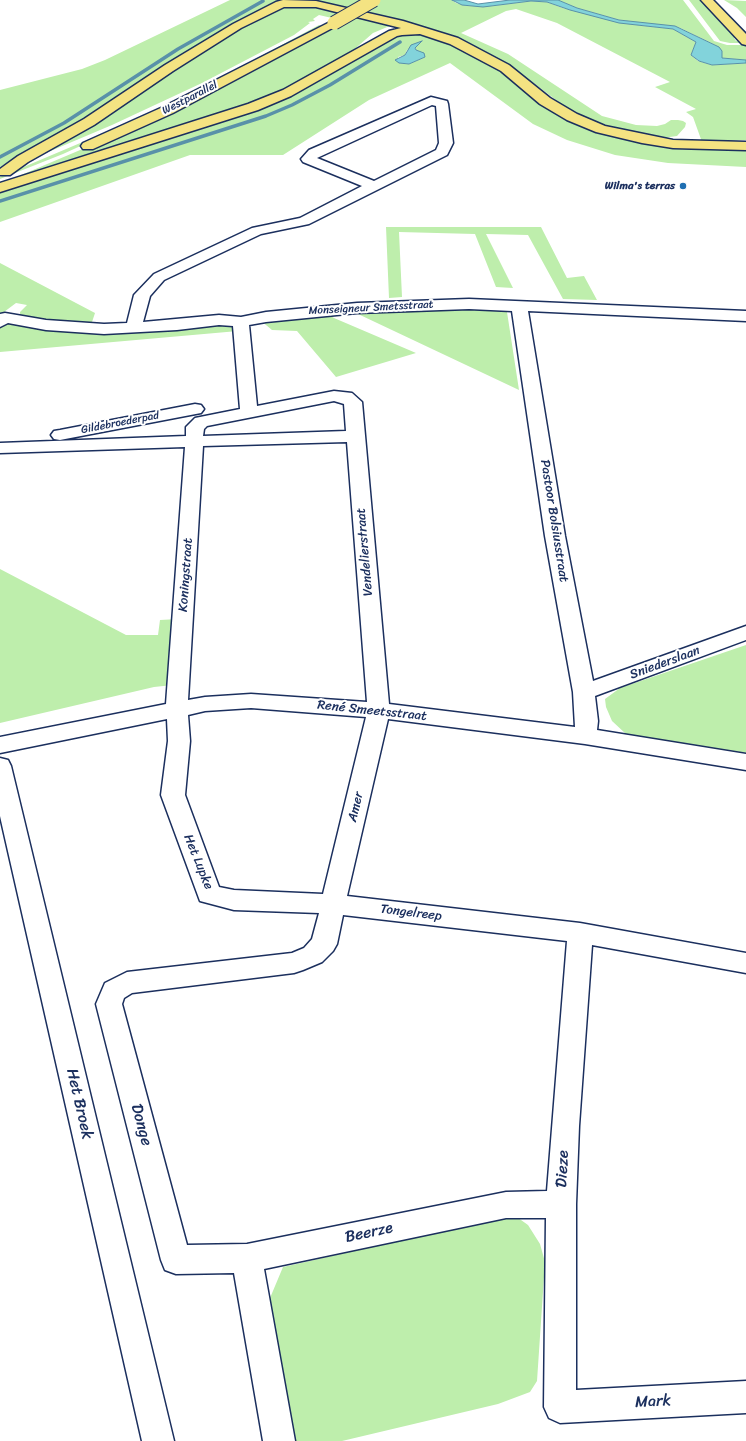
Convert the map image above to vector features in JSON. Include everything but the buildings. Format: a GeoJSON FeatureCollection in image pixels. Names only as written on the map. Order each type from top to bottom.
{"type":"FeatureCollection","features":[{"type":"Feature","properties":{"kind":"main road","name":"Westparallel"},"geometry":{"type":"LineString","coordinates":[[2,176],[159,106],[235,69],[356,0]]}},
{"type":"Feature","properties":{"kind":"main road","name":"Westparallel"},"geometry":{"type":"LineString","coordinates":[[2,176],[79,150],[168,110],[334,23],[374,0]]}},
{"type":"Feature","properties":{"kind":"main road"},"geometry":{"type":"LineString","coordinates":[[707,0],[745,35]]}},
{"type":"Feature","properties":{"kind":"main road"},"geometry":{"type":"LineString","coordinates":[[720,0],[745,35]]}},
{"type":"Feature","properties":{"kind":"main road"},"geometry":{"type":"LineString","coordinates":[[2,176],[23,159],[89,122],[199,49],[237,26],[284,2],[316,4],[399,23],[454,41],[489,58],[519,78],[545,101],[572,117],[588,124],[626,136],[659,142],[698,146],[742,145]]}},
{"type":"Feature","properties":{"kind":"main road"},"geometry":{"type":"LineString","coordinates":[[0,188],[253,107],[287,93],[393,33],[402,31],[427,32]]}},
{"type":"Feature","properties":{"kind":"street"},"geometry":{"type":"LineString","coordinates":[[134,327],[142,295],[159,277],[257,231],[304,221],[374,186],[442,152],[446,143],[442,104],[431,101],[314,153],[308,159],[374,186]]}},
{"type":"Feature","properties":{"kind":"street"},"geometry":{"type":"LineString","coordinates":[[351,121],[370,128]]}},
{"type":"Feature","properties":{"kind":"street","name":"Monseigneur Smetsstraat"},"geometry":{"type":"LineString","coordinates":[[0,322],[5,318],[76,328],[134,327],[220,320],[241,322],[257,318],[302,312],[382,306],[470,304],[746,316]]}},
{"type":"Feature","properties":{"kind":"street","name":"Pastoor Bolsiusstraat"},"geometry":{"type":"LineString","coordinates":[[519,305],[545,466],[554,536],[584,692],[588,721],[585,736]]}},
{"type":"Feature","properties":{"kind":"street"},"geometry":{"type":"LineString","coordinates":[[241,322],[249,412]]}},
{"type":"Feature","properties":{"kind":"street","name":"Koningstraat"},"geometry":{"type":"LineString","coordinates":[[178,709],[195,427],[197,424],[249,412],[334,396],[346,397]]}},
{"type":"Feature","properties":{"kind":"street","name":"Vendelierstraat"},"geometry":{"type":"LineString","coordinates":[[346,397],[353,402],[379,710]]}},
{"type":"Feature","properties":{"kind":"street","name":"Gildebroederpad"},"geometry":{"type":"LineString","coordinates":[[52,446],[55,436],[195,409]]}},
{"type":"Feature","properties":{"kind":"street"},"geometry":{"type":"LineString","coordinates":[[195,441],[355,436]]}},
{"type":"Feature","properties":{"kind":"street","name":"Gildebroederpad"},"geometry":{"type":"LineString","coordinates":[[0,448],[195,441]]}},
{"type":"Feature","properties":{"kind":"street","name":"Sniederslaan"},"geometry":{"type":"LineString","coordinates":[[584,692],[746,633]]}},
{"type":"Feature","properties":{"kind":"street","name":"René Smeetsstraat"},"geometry":{"type":"LineString","coordinates":[[0,746],[205,704],[251,701],[379,710],[585,736],[746,762]]}},
{"type":"Feature","properties":{"kind":"street","name":"Het Lupke"},"geometry":{"type":"LineString","coordinates":[[178,709],[179,741],[173,795],[209,894],[234,900],[334,904]]}},
{"type":"Feature","properties":{"kind":"street","name":"Amer"},"geometry":{"type":"LineString","coordinates":[[334,904],[379,710]]}},
{"type":"Feature","properties":{"kind":"street","name":"Het Broek"},"geometry":{"type":"LineString","coordinates":[[0,766],[158,1441]]}},
{"type":"Feature","properties":{"kind":"street","name":"Tongelreep"},"geometry":{"type":"LineString","coordinates":[[334,904],[580,933],[746,963]]}},
{"type":"Feature","properties":{"kind":"street","name":"Donge"},"geometry":{"type":"LineString","coordinates":[[176,1260],[110,1004],[114,991],[127,983],[294,963],[313,954],[324,944],[334,904]]}},
{"type":"Feature","properties":{"kind":"street","name":"Dieze"},"geometry":{"type":"LineString","coordinates":[[560,1407],[561,1204],[565,1126],[580,933]]}},
{"type":"Feature","properties":{"kind":"street","name":"Beerze"},"geometry":{"type":"LineString","coordinates":[[176,1260],[247,1258],[506,1205],[561,1204]]}},
{"type":"Feature","properties":{"kind":"street"},"geometry":{"type":"LineString","coordinates":[[247,1258],[279,1441]]}},
{"type":"Feature","properties":{"kind":"street","name":"Mark"},"geometry":{"type":"LineString","coordinates":[[560,1407],[746,1397]]}},
{"type":"Feature","properties":{"kind":"green space"},"geometry":{"type":"Polygon","coordinates":[[[230,0],[284,0],[277,2],[102,111],[0,167],[0,90],[82,69],[105,60],[230,0]]]}},
{"type":"Feature","properties":{"kind":"green space"},"geometry":{"type":"Polygon","coordinates":[[[309,0],[452,0],[456,3],[469,6],[491,6],[531,1],[547,2],[563,8],[638,25],[673,29],[696,42],[691,55],[698,61],[712,65],[746,63],[746,140],[702,142],[693,117],[686,112],[696,109],[655,87],[670,82],[557,23],[516,9],[506,11],[461,33],[508,54],[602,116],[636,125],[657,126],[665,124],[671,120],[678,120],[686,123],[685,127],[677,136],[663,138],[619,130],[598,123],[568,109],[508,64],[462,40],[427,28],[309,0]]]}},
{"type":"Feature","properties":{"kind":"green space"},"geometry":{"type":"Polygon","coordinates":[[[558,0],[683,0],[714,41],[727,45],[746,45],[746,60],[722,58],[715,45],[680,28],[619,20],[577,8],[558,0]]]}},
{"type":"Feature","properties":{"kind":"green space"},"geometry":{"type":"Polygon","coordinates":[[[689,0],[703,0],[738,38],[734,38],[736,41],[746,40],[746,43],[730,43],[720,41],[689,0]]]}},
{"type":"Feature","properties":{"kind":"green space"},"geometry":{"type":"Polygon","coordinates":[[[724,0],[746,1],[746,17],[737,8],[724,0]]]}},
{"type":"Feature","properties":{"kind":"green space"},"geometry":{"type":"Polygon","coordinates":[[[291,4],[316,7],[392,25],[373,33],[350,53],[289,88],[252,104],[0,184],[125,131],[337,26],[343,26],[349,22],[319,15],[313,19],[315,21],[308,22],[310,23],[294,35],[202,83],[112,125],[27,161],[173,68],[267,12],[291,4]]]}},
{"type":"Feature","properties":{"kind":"green space"},"geometry":{"type":"Polygon","coordinates":[[[319,25],[322,26],[190,96],[63,154],[0,179],[0,177],[118,127],[186,96],[319,25]]]}},
{"type":"Feature","properties":{"kind":"green space"},"geometry":{"type":"Polygon","coordinates":[[[415,34],[452,44],[498,68],[545,106],[559,115],[587,128],[630,141],[671,147],[709,150],[746,149],[746,167],[668,163],[615,155],[567,140],[533,124],[450,63],[369,100],[283,155],[190,155],[0,222],[0,192],[291,95],[316,82],[391,37],[415,34]],[[418,45],[407,50],[405,55],[398,57],[399,63],[409,64],[425,57],[416,50],[416,46],[418,45]]]}},
{"type":"Feature","properties":{"kind":"green space"},"geometry":{"type":"Polygon","coordinates":[[[386,227],[541,227],[567,278],[584,276],[597,300],[563,299],[528,235],[486,234],[513,288],[496,287],[475,234],[399,232],[402,297],[389,298],[386,227]]]}},
{"type":"Feature","properties":{"kind":"green space"},"geometry":{"type":"Polygon","coordinates":[[[0,263],[95,313],[91,325],[59,323],[20,316],[20,312],[27,305],[16,303],[0,315],[0,263]]]}},
{"type":"Feature","properties":{"kind":"green space"},"geometry":{"type":"Polygon","coordinates":[[[447,307],[503,309],[507,312],[519,390],[358,314],[447,307]]]}},
{"type":"Feature","properties":{"kind":"green space"},"geometry":{"type":"Polygon","coordinates":[[[327,314],[416,353],[336,377],[297,331],[272,330],[260,320],[327,314]]]}},
{"type":"Feature","properties":{"kind":"green space"},"geometry":{"type":"Polygon","coordinates":[[[226,323],[237,328],[238,331],[0,352],[0,327],[8,324],[45,328],[226,323]]]}},
{"type":"Feature","properties":{"kind":"green space"},"geometry":{"type":"Polygon","coordinates":[[[0,569],[126,635],[158,635],[160,620],[178,619],[173,685],[154,687],[0,723],[0,569]]]}},
{"type":"Feature","properties":{"kind":"green space"},"geometry":{"type":"Polygon","coordinates":[[[746,645],[746,753],[626,734],[612,721],[606,707],[605,699],[620,688],[746,645]]]}},
{"type":"Feature","properties":{"kind":"green space"},"geometry":{"type":"Polygon","coordinates":[[[514,1215],[528,1225],[540,1244],[545,1262],[537,1381],[530,1392],[498,1404],[342,1441],[295,1441],[270,1298],[283,1267],[514,1215]]]}},
{"type":"Feature","properties":{"kind":"water"},"geometry":{"type":"Polygon","coordinates":[[[452,0],[464,0],[478,4],[510,0],[558,0],[577,8],[619,20],[675,26],[719,47],[722,51],[722,58],[746,60],[746,63],[712,65],[699,61],[691,55],[696,42],[673,29],[619,23],[570,10],[547,2],[531,1],[483,7],[462,5],[452,0]]]}},
{"type":"Feature","properties":{"kind":"water"},"geometry":{"type":"Polygon","coordinates":[[[422,41],[415,48],[416,50],[424,53],[425,57],[409,64],[399,63],[395,60],[405,55],[411,45],[422,41]]]}},
{"type":"Feature","properties":{"kind":"waterway"},"geometry":{"type":"LineString","coordinates":[[0,157],[64,123],[178,49],[263,1]]}},
{"type":"Feature","properties":{"kind":"waterway"},"geometry":{"type":"LineString","coordinates":[[0,201],[266,116],[292,105],[330,85],[400,42]]}},
{"type":"Feature","properties":{"kind":"place","name":"Wilma's terras"},"geometry":{"type":"Point","coordinates":[683,186]}}]}
